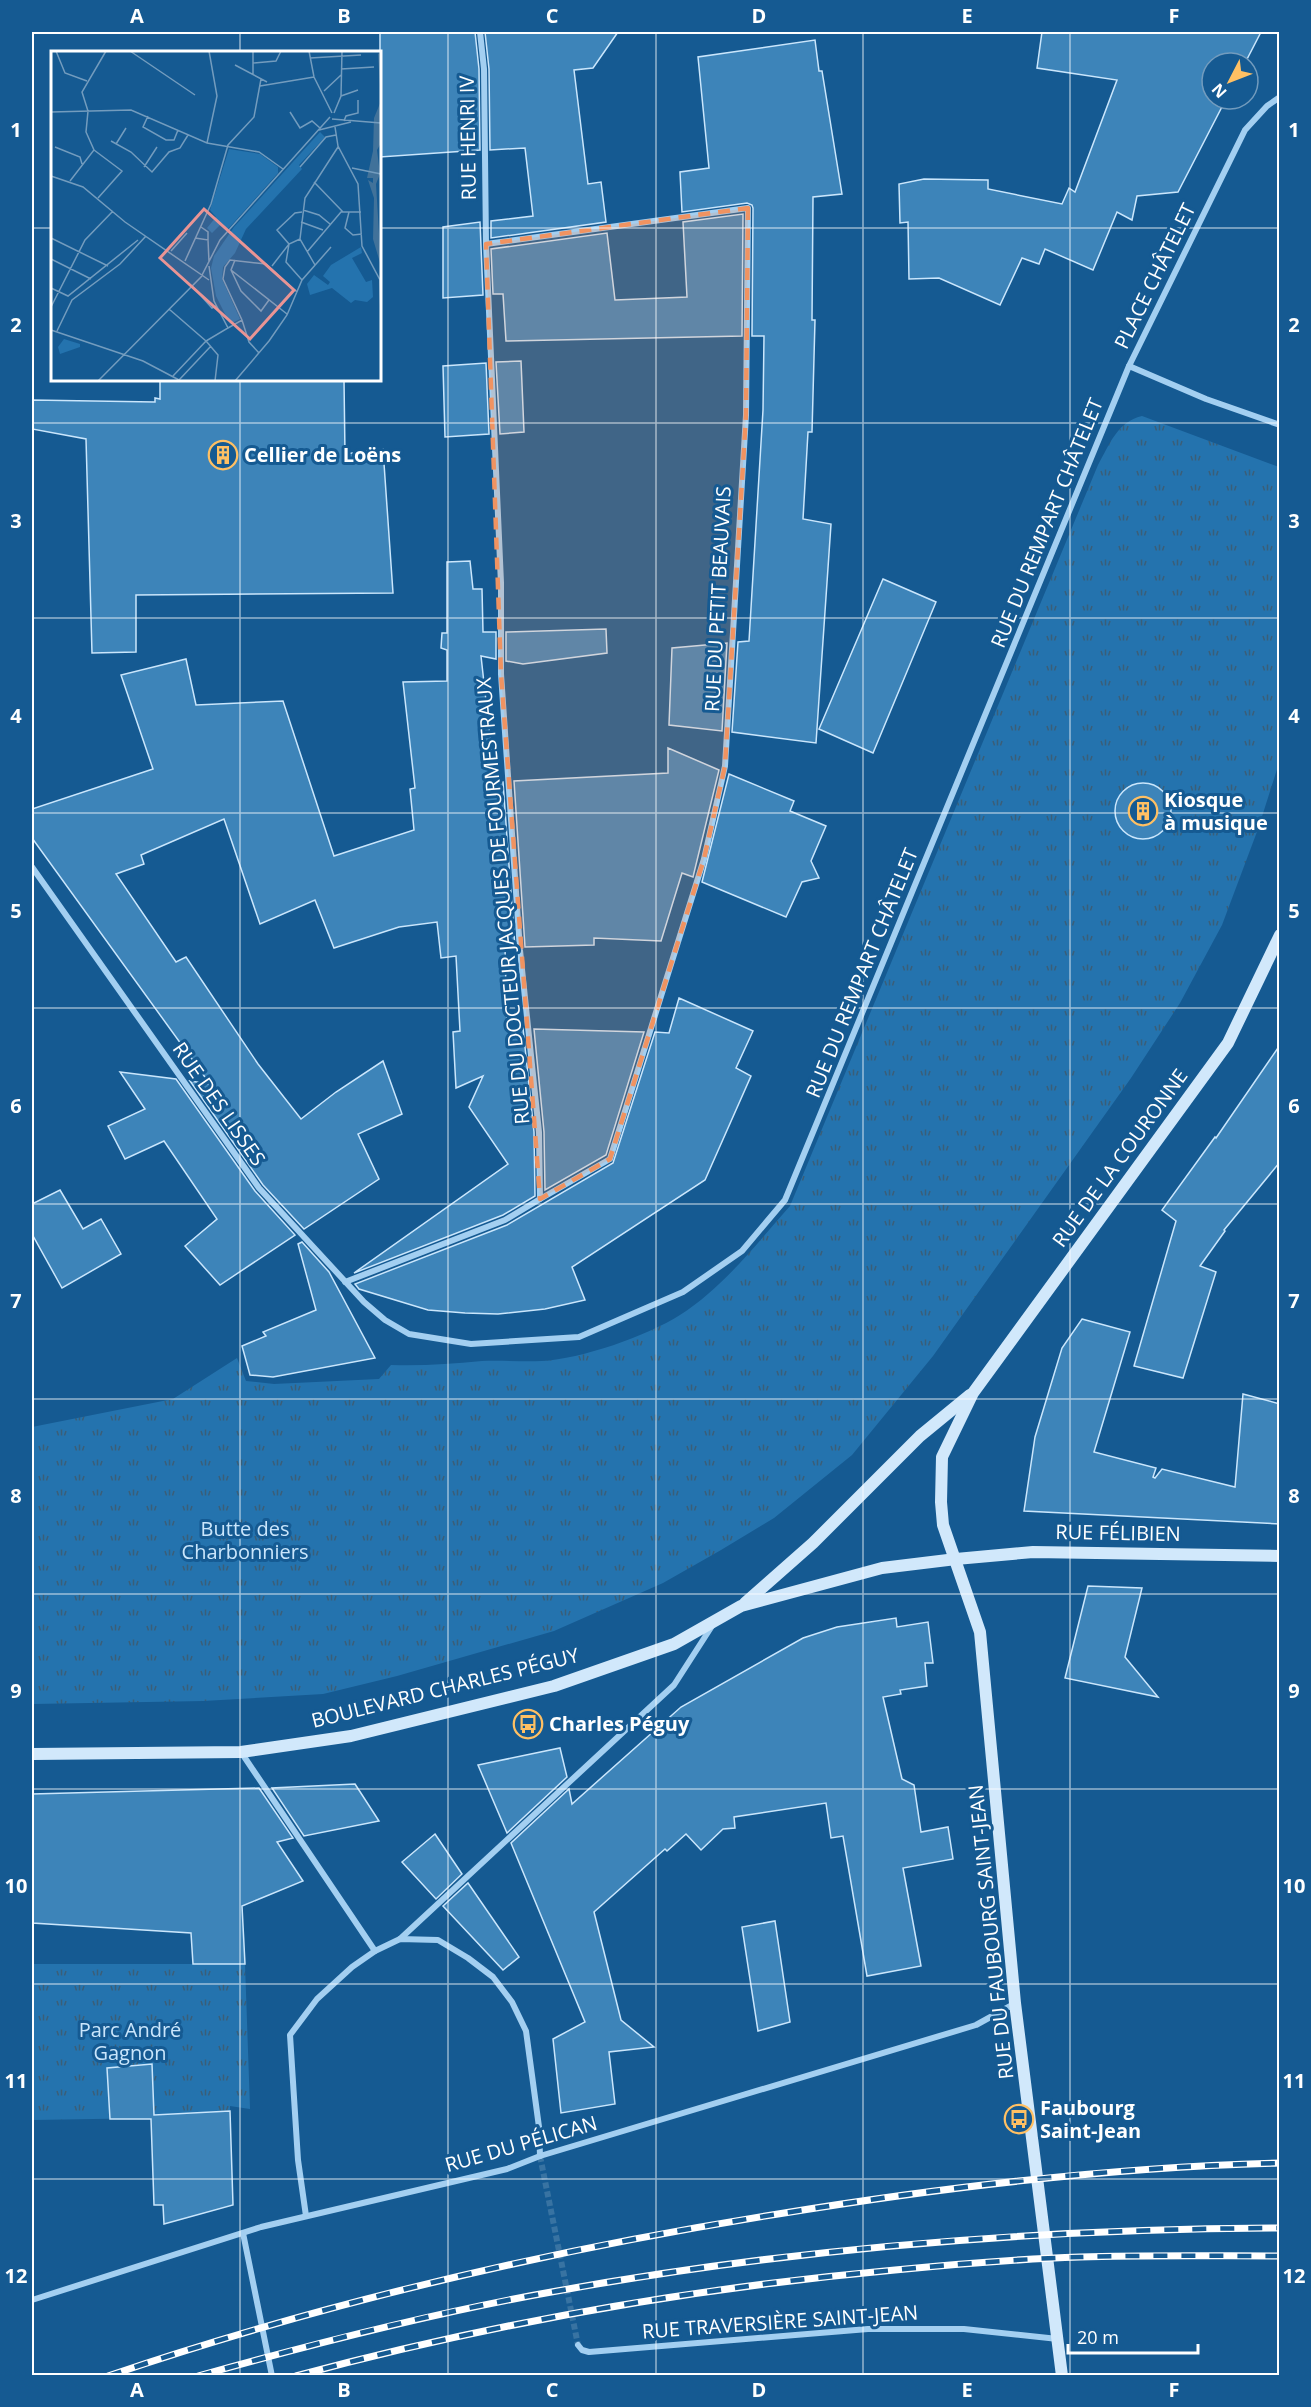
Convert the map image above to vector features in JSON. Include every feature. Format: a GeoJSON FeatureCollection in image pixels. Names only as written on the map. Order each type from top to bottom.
{"type":"FeatureCollection","features":[{"type":"Feature","properties":{"kind":"main road","name":"RUE DE LA COURONNE"},"geometry":{"type":"LineString","coordinates":[[956,1558],[942,1513],[942,1457],[974,1393],[1228,1043],[1279,940]]}},
{"type":"Feature","properties":{"kind":"main road","name":"RUE DE LA COURONNE"},"geometry":{"type":"LineString","coordinates":[[741,1606],[813,1543],[920,1436],[974,1393]]}},
{"type":"Feature","properties":{"kind":"main road","name":"RUE FÉLIBIEN"},"geometry":{"type":"LineString","coordinates":[[956,1558],[1033,1552],[1280,1556]]}},
{"type":"Feature","properties":{"kind":"main road","name":"BOULEVARD CHARLES PÉGUY"},"geometry":{"type":"LineString","coordinates":[[32,1754],[241,1752],[351,1736],[554,1686],[674,1644],[741,1606],[882,1568],[956,1558]]}},
{"type":"Feature","properties":{"kind":"main road","name":"RUE DU FAUBOURG SAINT-JEAN"},"geometry":{"type":"LineString","coordinates":[[956,1558],[980,1632],[1015,2003],[1062,2376]]}},
{"type":"Feature","properties":{"kind":"street","name":"RUE HENRI IV"},"geometry":{"type":"LineString","coordinates":[[480,32],[484,69],[486,244]]}},
{"type":"Feature","properties":{"kind":"street","name":"PLACE CHÂTELET"},"geometry":{"type":"LineString","coordinates":[[1280,97],[1267,106],[1245,130],[1129,366],[1206,399],[1280,425]]}},
{"type":"Feature","properties":{"kind":"street","name":"RUE DU PETIT BEAUVAIS"},"geometry":{"type":"LineString","coordinates":[[486,244],[748,208],[746,415],[725,766],[704,859],[610,1159],[540,1199]]}},
{"type":"Feature","properties":{"kind":"street","name":"RUE DU DOCTEUR JACQUES DE FOURMESTRAUX"},"geometry":{"type":"LineString","coordinates":[[486,244],[501,583],[501,674],[520,950],[538,1132],[540,1199]]}},
{"type":"Feature","properties":{"kind":"street","name":"RUE DU REMPART CHÂTELET"},"geometry":{"type":"LineString","coordinates":[[409,1334],[471,1344],[579,1337],[683,1292],[742,1251],[785,1200],[1129,366]]}},
{"type":"Feature","properties":{"kind":"street","name":"RUE DES LISSES"},"geometry":{"type":"LineString","coordinates":[[32,867],[259,1188],[345,1282],[385,1320],[409,1334]]}},
{"type":"Feature","properties":{"kind":"street"},"geometry":{"type":"LineString","coordinates":[[345,1282],[505,1220],[540,1199]]}},
{"type":"Feature","properties":{"kind":"street"},"geometry":{"type":"LineString","coordinates":[[306,2216],[298,2160],[290,2035],[317,1999],[352,1967],[375,1950],[400,1939],[674,1685],[715,1622]]}},
{"type":"Feature","properties":{"kind":"street"},"geometry":{"type":"LineString","coordinates":[[241,1752],[375,1950]]}},
{"type":"Feature","properties":{"kind":"street"},"geometry":{"type":"LineString","coordinates":[[400,1939],[438,1940],[468,1958],[493,1977],[512,2002],[526,2031],[539,2127],[540,2156]]}},
{"type":"Feature","properties":{"kind":"street","name":"RUE DU PÉLICAN"},"geometry":{"type":"LineString","coordinates":[[32,2300],[243,2233],[507,2169],[540,2156],[976,2025],[1015,2003]]}},
{"type":"Feature","properties":{"kind":"street"},"geometry":{"type":"LineString","coordinates":[[243,2233],[272,2376]]}},
{"type":"Feature","properties":{"kind":"street","name":"RUE TRAVERSIÈRE SAINT-JEAN"},"geometry":{"type":"LineString","coordinates":[[578,2345],[582,2350],[589,2352],[868,2329],[964,2329],[1058,2338]]}},
{"type":"Feature","properties":{"kind":"highlighted area"},"geometry":{"type":"Polygon","coordinates":[[[748,208],[746,415],[725,766],[704,859],[610,1159],[540,1199],[501,674],[486,244],[748,208]]]}},
{"type":"Feature","properties":{"kind":"green space","name":"Butte des Charbonniers"},"geometry":{"type":"Polygon","coordinates":[[[1142,416],[1279,467],[1279,763],[1258,829],[1222,925],[1180,1003],[1131,1078],[933,1356],[852,1455],[774,1518],[721,1550],[663,1583],[554,1631],[397,1676],[323,1694],[203,1701],[32,1704],[32,1427],[173,1399],[237,1358],[246,1381],[274,1384],[379,1379],[391,1365],[542,1361],[594,1351],[650,1331],[696,1304],[739,1264],[790,1206],[1098,465],[1120,429],[1126,423],[1142,416]]]}},
{"type":"Feature","properties":{"kind":"green space","name":"Parc André Gagnon"},"geometry":{"type":"Polygon","coordinates":[[[32,1964],[245,1964],[250,2109],[230,2106],[230,2111],[154,2115],[154,2118],[32,2120],[32,1964]]]}},
{"type":"Feature","properties":{"kind":"building"},"geometry":{"type":"Polygon","coordinates":[[[380,32],[475,32],[479,69],[480,150],[381,157],[380,32]]]}},
{"type":"Feature","properties":{"kind":"building"},"geometry":{"type":"Polygon","coordinates":[[[485,32],[618,32],[593,68],[574,70],[588,184],[601,182],[606,222],[491,238],[491,221],[533,216],[525,148],[490,150],[489,69],[485,32]]]}},
{"type":"Feature","properties":{"kind":"building"},"geometry":{"type":"Polygon","coordinates":[[[1042,32],[1261,32],[1251,51],[1200,51],[1200,111],[1220,111],[1178,192],[1137,196],[1132,220],[1117,212],[1093,270],[1045,249],[1039,264],[1022,258],[1000,305],[939,278],[909,279],[908,222],[900,223],[899,184],[924,179],[988,180],[988,189],[1062,204],[1069,188],[1075,192],[1117,80],[1037,68],[1042,32]]]}},
{"type":"Feature","properties":{"kind":"building"},"geometry":{"type":"Polygon","coordinates":[[[815,40],[842,194],[813,197],[812,320],[815,320],[812,432],[808,432],[803,519],[831,524],[816,743],[732,732],[738,642],[749,641],[763,410],[764,336],[752,336],[753,208],[747,203],[682,212],[680,172],[709,168],[698,57],[815,40]]]}},
{"type":"Feature","properties":{"kind":"building"},"geometry":{"type":"Polygon","coordinates":[[[743,214],[742,336],[506,341],[503,294],[493,294],[491,249],[607,233],[615,300],[687,297],[683,222],[743,214]]]}},
{"type":"Feature","properties":{"kind":"building"},"geometry":{"type":"Polygon","coordinates":[[[480,222],[483,295],[443,298],[443,227],[480,222]]]}},
{"type":"Feature","properties":{"kind":"building"},"geometry":{"type":"Polygon","coordinates":[[[521,361],[524,432],[500,434],[496,362],[521,361]]]}},
{"type":"Feature","properties":{"kind":"building"},"geometry":{"type":"Polygon","coordinates":[[[486,363],[489,434],[445,437],[443,366],[486,363]]]}},
{"type":"Feature","properties":{"kind":"building"},"geometry":{"type":"Polygon","coordinates":[[[160,381],[344,381],[345,454],[383,449],[393,593],[136,595],[136,652],[92,653],[86,439],[32,429],[32,400],[155,402],[155,398],[160,399],[160,381]]]}},
{"type":"Feature","properties":{"kind":"building"},"geometry":{"type":"Polygon","coordinates":[[[470,561],[473,589],[482,589],[483,632],[496,632],[496,659],[481,656],[495,782],[503,782],[515,948],[505,948],[507,1028],[523,1028],[534,1132],[535,1196],[503,1215],[354,1273],[508,1164],[469,1107],[483,1076],[456,1088],[453,1032],[460,1031],[456,956],[441,958],[437,922],[399,927],[334,948],[315,900],[260,924],[224,819],[141,855],[144,864],[116,874],[176,962],[186,957],[258,1064],[301,1119],[336,1092],[383,1061],[402,1114],[358,1134],[379,1179],[304,1229],[263,1185],[190,1081],[210,1084],[32,838],[32,809],[153,769],[121,675],[186,659],[196,705],[283,701],[334,856],[414,830],[410,789],[415,788],[403,682],[447,681],[447,650],[441,648],[442,633],[447,633],[447,562],[470,561]]]}},
{"type":"Feature","properties":{"kind":"building"},"geometry":{"type":"Polygon","coordinates":[[[883,579],[936,602],[873,753],[819,729],[883,579]]]}},
{"type":"Feature","properties":{"kind":"building"},"geometry":{"type":"Polygon","coordinates":[[[606,629],[607,653],[523,664],[506,661],[506,632],[606,629]]]}},
{"type":"Feature","properties":{"kind":"building"},"geometry":{"type":"Polygon","coordinates":[[[727,643],[722,731],[669,725],[672,648],[727,643]]]}},
{"type":"Feature","properties":{"kind":"building"},"geometry":{"type":"Polygon","coordinates":[[[668,748],[719,770],[693,877],[682,873],[661,941],[594,938],[594,945],[525,947],[514,781],[668,773],[668,748]]]}},
{"type":"Feature","properties":{"kind":"building"},"geometry":{"type":"Polygon","coordinates":[[[729,774],[794,801],[790,811],[826,826],[811,861],[819,878],[802,882],[786,917],[702,882],[729,774]]]}},
{"type":"Feature","properties":{"kind":"building","name":"Kiosque à musique"},"geometry":{"type":"Polygon","coordinates":[[[1137,783],[1149,783],[1159,787],[1167,795],[1171,811],[1167,827],[1159,835],[1149,839],[1137,839],[1127,835],[1119,827],[1115,817],[1115,805],[1119,795],[1127,787],[1137,783]]]}},
{"type":"Feature","properties":{"kind":"building"},"geometry":{"type":"Polygon","coordinates":[[[679,998],[753,1031],[736,1068],[751,1076],[705,1180],[572,1267],[585,1300],[545,1309],[498,1314],[465,1313],[428,1310],[359,1289],[355,1284],[507,1225],[613,1163],[655,1032],[669,1033],[679,998]]]}},
{"type":"Feature","properties":{"kind":"building"},"geometry":{"type":"Polygon","coordinates":[[[534,1029],[644,1032],[606,1155],[545,1190],[544,1132],[534,1029]]]}},
{"type":"Feature","properties":{"kind":"building"},"geometry":{"type":"Polygon","coordinates":[[[1280,1045],[1280,1162],[1224,1230],[1200,1266],[1216,1272],[1183,1378],[1134,1366],[1176,1221],[1162,1210],[1216,1138],[1280,1045]]]}},
{"type":"Feature","properties":{"kind":"building"},"geometry":{"type":"Polygon","coordinates":[[[120,1072],[176,1079],[255,1191],[295,1235],[220,1285],[185,1246],[217,1219],[164,1141],[125,1159],[108,1126],[145,1109],[120,1072]]]}},
{"type":"Feature","properties":{"kind":"building"},"geometry":{"type":"Polygon","coordinates":[[[60,1190],[83,1229],[101,1219],[121,1254],[62,1288],[32,1234],[32,1204],[60,1190]]]}},
{"type":"Feature","properties":{"kind":"building"},"geometry":{"type":"Polygon","coordinates":[[[302,1242],[329,1272],[375,1358],[273,1377],[250,1375],[242,1346],[266,1336],[263,1332],[316,1310],[298,1244],[302,1242]]]}},
{"type":"Feature","properties":{"kind":"building"},"geometry":{"type":"Polygon","coordinates":[[[1082,1319],[1130,1332],[1094,1452],[1156,1468],[1153,1477],[1155,1478],[1162,1469],[1235,1487],[1243,1394],[1280,1404],[1280,1524],[1024,1511],[1035,1437],[1062,1348],[1082,1319]]]}},
{"type":"Feature","properties":{"kind":"building"},"geometry":{"type":"Polygon","coordinates":[[[1088,1586],[1142,1588],[1125,1657],[1158,1697],[1065,1678],[1088,1586]]]}},
{"type":"Feature","properties":{"kind":"building"},"geometry":{"type":"Polygon","coordinates":[[[896,1618],[897,1627],[928,1622],[933,1663],[925,1663],[927,1686],[900,1690],[901,1694],[883,1697],[902,1779],[914,1785],[921,1832],[948,1827],[953,1859],[903,1868],[921,1966],[867,1976],[843,1836],[831,1838],[826,1803],[734,1817],[735,1828],[723,1829],[701,1850],[686,1834],[667,1851],[665,1849],[594,1912],[621,2020],[654,2047],[609,2052],[615,2104],[561,2113],[553,2039],[585,2022],[511,1843],[569,1789],[572,1804],[681,1707],[803,1638],[837,1627],[896,1618]]]}},
{"type":"Feature","properties":{"kind":"building"},"geometry":{"type":"Polygon","coordinates":[[[560,1748],[567,1777],[507,1833],[478,1765],[560,1748]]]}},
{"type":"Feature","properties":{"kind":"building"},"geometry":{"type":"Polygon","coordinates":[[[355,1784],[379,1821],[304,1836],[272,1788],[355,1784]]]}},
{"type":"Feature","properties":{"kind":"building"},"geometry":{"type":"Polygon","coordinates":[[[259,1788],[293,1838],[277,1842],[303,1881],[242,1906],[245,1964],[193,1964],[191,1933],[32,1923],[32,1794],[259,1788]]]}},
{"type":"Feature","properties":{"kind":"building"},"geometry":{"type":"Polygon","coordinates":[[[435,1834],[462,1874],[436,1899],[402,1862],[435,1834]]]}},
{"type":"Feature","properties":{"kind":"building"},"geometry":{"type":"Polygon","coordinates":[[[468,1883],[519,1957],[503,1970],[443,1906],[468,1883]]]}},
{"type":"Feature","properties":{"kind":"building"},"geometry":{"type":"Polygon","coordinates":[[[775,1921],[790,2022],[758,2031],[742,1927],[775,1921]]]}},
{"type":"Feature","properties":{"kind":"building"},"geometry":{"type":"Polygon","coordinates":[[[152,2064],[154,2115],[230,2111],[233,2205],[164,2224],[163,2205],[154,2205],[151,2119],[110,2119],[107,2068],[152,2064]]]}},
{"type":"Feature","properties":{"kind":"tunnel"},"geometry":{"type":"LineString","coordinates":[[540,2156],[578,2345]]}},
{"type":"Feature","properties":{"kind":"railway"},"geometry":{"type":"LineString","coordinates":[[108,2376],[190,2349],[356,2302],[524,2262],[693,2228],[903,2195],[1028,2180],[1154,2169],[1280,2163]]}},
{"type":"Feature","properties":{"kind":"railway"},"geometry":{"type":"LineString","coordinates":[[198,2376],[332,2340],[466,2308],[646,2276],[736,2263],[827,2252],[1008,2237],[1098,2232],[1280,2228]]}},
{"type":"Feature","properties":{"kind":"railway"},"geometry":{"type":"LineString","coordinates":[[296,2376],[519,2324],[669,2297],[744,2287],[895,2270],[1034,2259],[1130,2256],[1280,2256]]}},
{"type":"Feature","properties":{"kind":"place","name":"Cellier de Loëns"},"geometry":{"type":"Point","coordinates":[223,455]}},
{"type":"Feature","properties":{"kind":"place","name":"Kiosque à musique"},"geometry":{"type":"Point","coordinates":[1143,811]}},
{"type":"Feature","properties":{"kind":"place","name":"Charles Péguy"},"geometry":{"type":"Point","coordinates":[528,1724]}},
{"type":"Feature","properties":{"kind":"place","name":"Faubourg Saint-Jean"},"geometry":{"type":"Point","coordinates":[1019,2119]}}]}
